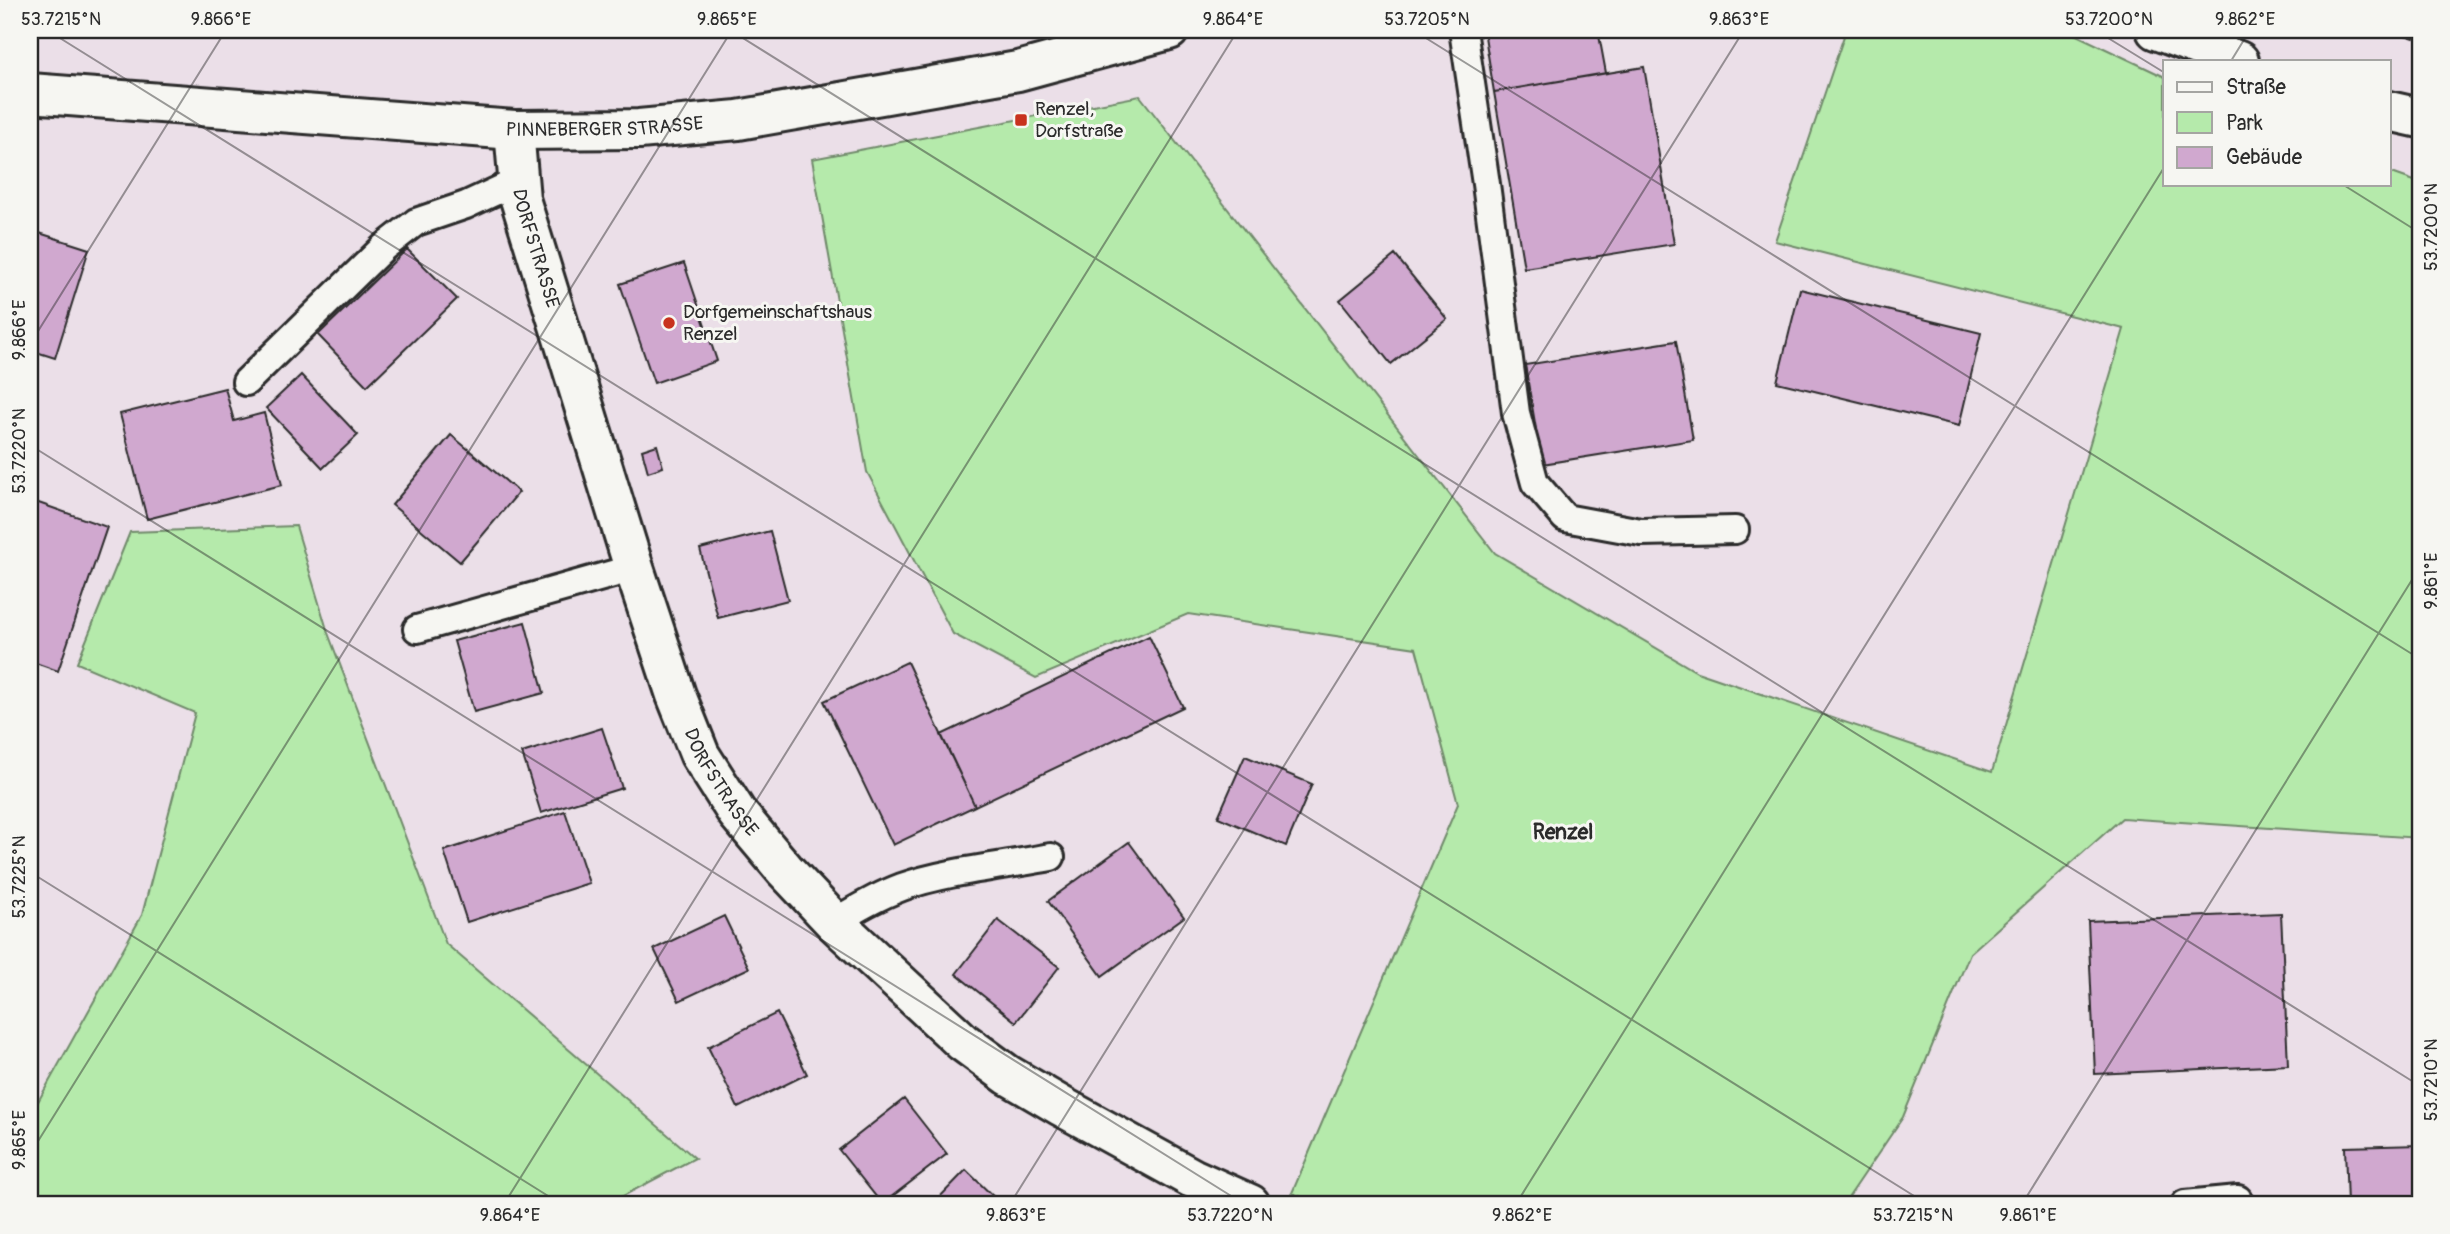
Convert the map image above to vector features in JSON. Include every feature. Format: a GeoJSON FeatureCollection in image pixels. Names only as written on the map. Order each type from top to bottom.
{"type":"FeatureCollection","features":[{"type":"Feature","properties":{"kind":"street","name":"PINNEBERGER STRASSE"},"geometry":{"type":"LineString","coordinates":[[30,93],[514,130],[639,129],[738,120],[1018,71],[1169,30]]}},
{"type":"Feature","properties":{"kind":"street"},"geometry":{"type":"LineString","coordinates":[[2157,30],[2236,60]]}},
{"type":"Feature","properties":{"kind":"street"},"geometry":{"type":"LineString","coordinates":[[2390,111],[2420,118]]}},
{"type":"Feature","properties":{"kind":"street","name":"DORFSTRASSE"},"geometry":{"type":"LineString","coordinates":[[514,130],[520,199],[676,695],[700,755],[737,813],[834,922],[963,1042],[1008,1075],[1184,1191],[1250,1204]]}},
{"type":"Feature","properties":{"kind":"lane"},"geometry":{"type":"LineString","coordinates":[[1463,30],[1516,412],[1535,483],[1565,518],[1641,532],[1735,530]]}},
{"type":"Feature","properties":{"kind":"lane"},"geometry":{"type":"LineString","coordinates":[[246,382],[384,247],[416,222],[466,205],[517,181]]}},
{"type":"Feature","properties":{"kind":"lane"},"geometry":{"type":"LineString","coordinates":[[417,629],[635,568]]}},
{"type":"Feature","properties":{"kind":"lane"},"geometry":{"type":"LineString","coordinates":[[834,922],[905,886],[1051,857]]}},
{"type":"Feature","properties":{"kind":"lane"},"geometry":{"type":"LineString","coordinates":[[2185,1204],[2238,1199]]}},
{"type":"Feature","properties":{"kind":"green space"},"geometry":{"type":"Polygon","coordinates":[[[1846,30],[2066,30],[2163,76],[2163,186],[2390,186],[2390,172],[2420,183],[2420,838],[2122,818],[1970,953],[1903,1117],[1844,1204],[1318,1204],[1292,1193],[1458,804],[1416,648],[1188,614],[1036,678],[953,634],[867,472],[812,159],[1140,96],[1495,553],[1697,672],[1992,772],[2124,329],[1775,241],[1846,30]]]}},
{"type":"Feature","properties":{"kind":"green space"},"geometry":{"type":"Polygon","coordinates":[[[296,526],[328,633],[446,944],[695,1158],[608,1204],[30,1204],[30,1116],[142,915],[195,713],[77,663],[130,532],[296,526]]]}},
{"type":"Feature","properties":{"kind":"building"},"geometry":{"type":"Polygon","coordinates":[[[1484,30],[1598,30],[1606,73],[1494,92],[1484,30]]]}},
{"type":"Feature","properties":{"kind":"building"},"geometry":{"type":"Polygon","coordinates":[[[2390,30],[2417,30],[2414,38],[2390,30]]]}},
{"type":"Feature","properties":{"kind":"building"},"geometry":{"type":"Polygon","coordinates":[[[1644,67],[1674,244],[1524,268],[1494,92],[1644,67]]]}},
{"type":"Feature","properties":{"kind":"building"},"geometry":{"type":"Polygon","coordinates":[[[30,230],[89,249],[55,358],[30,350],[30,230]]]}},
{"type":"Feature","properties":{"kind":"building"},"geometry":{"type":"Polygon","coordinates":[[[407,249],[457,299],[367,386],[318,335],[407,249]]]}},
{"type":"Feature","properties":{"kind":"building"},"geometry":{"type":"Polygon","coordinates":[[[1395,255],[1447,319],[1391,364],[1340,300],[1395,255]]]}},
{"type":"Feature","properties":{"kind":"building","name":"Dorfgemeinschaftshaus Renzel"},"geometry":{"type":"Polygon","coordinates":[[[684,263],[717,361],[654,383],[620,284],[684,263]]]}},
{"type":"Feature","properties":{"kind":"building"},"geometry":{"type":"Polygon","coordinates":[[[1800,289],[1981,333],[1959,426],[1777,382],[1800,289]]]}},
{"type":"Feature","properties":{"kind":"building"},"geometry":{"type":"Polygon","coordinates":[[[1676,341],[1693,440],[1542,464],[1525,365],[1676,341]]]}},
{"type":"Feature","properties":{"kind":"building"},"geometry":{"type":"Polygon","coordinates":[[[301,375],[358,435],[323,468],[266,408],[301,375]]]}},
{"type":"Feature","properties":{"kind":"building"},"geometry":{"type":"Polygon","coordinates":[[[225,388],[234,421],[264,413],[282,485],[147,519],[120,414],[225,388]]]}},
{"type":"Feature","properties":{"kind":"building"},"geometry":{"type":"Polygon","coordinates":[[[451,435],[519,492],[460,562],[392,505],[451,435]]]}},
{"type":"Feature","properties":{"kind":"building"},"geometry":{"type":"Polygon","coordinates":[[[657,445],[663,467],[648,472],[642,450],[657,445]]]}},
{"type":"Feature","properties":{"kind":"building"},"geometry":{"type":"Polygon","coordinates":[[[30,500],[107,527],[58,671],[30,661],[30,500]]]}},
{"type":"Feature","properties":{"kind":"building"},"geometry":{"type":"Polygon","coordinates":[[[770,531],[788,600],[718,618],[700,549],[770,531]]]}},
{"type":"Feature","properties":{"kind":"building"},"geometry":{"type":"Polygon","coordinates":[[[525,622],[544,693],[474,712],[454,641],[525,622]]]}},
{"type":"Feature","properties":{"kind":"building"},"geometry":{"type":"Polygon","coordinates":[[[1149,636],[1183,707],[975,806],[941,735],[1149,636]]]}},
{"type":"Feature","properties":{"kind":"building"},"geometry":{"type":"Polygon","coordinates":[[[907,662],[975,806],[893,845],[824,701],[907,662]]]}},
{"type":"Feature","properties":{"kind":"building"},"geometry":{"type":"Polygon","coordinates":[[[602,728],[622,788],[541,813],[522,753],[602,728]]]}},
{"type":"Feature","properties":{"kind":"building"},"geometry":{"type":"Polygon","coordinates":[[[1245,756],[1312,784],[1286,846],[1218,817],[1245,756]]]}},
{"type":"Feature","properties":{"kind":"building"},"geometry":{"type":"Polygon","coordinates":[[[565,811],[589,883],[467,922],[444,851],[565,811]]]}},
{"type":"Feature","properties":{"kind":"building"},"geometry":{"type":"Polygon","coordinates":[[[1129,842],[1184,917],[1102,976],[1048,901],[1129,842]]]}},
{"type":"Feature","properties":{"kind":"building"},"geometry":{"type":"Polygon","coordinates":[[[2281,913],[2288,1065],[2095,1074],[2088,921],[2281,913]]]}},
{"type":"Feature","properties":{"kind":"building"},"geometry":{"type":"Polygon","coordinates":[[[724,916],[749,968],[679,1001],[654,949],[724,916]]]}},
{"type":"Feature","properties":{"kind":"building"},"geometry":{"type":"Polygon","coordinates":[[[998,920],[1059,967],[1016,1022],[956,974],[998,920]]]}},
{"type":"Feature","properties":{"kind":"building"},"geometry":{"type":"Polygon","coordinates":[[[777,1013],[807,1074],[738,1108],[708,1047],[777,1013]]]}},
{"type":"Feature","properties":{"kind":"building"},"geometry":{"type":"Polygon","coordinates":[[[904,1099],[947,1154],[882,1204],[839,1150],[904,1099]]]}},
{"type":"Feature","properties":{"kind":"building"},"geometry":{"type":"Polygon","coordinates":[[[2420,1145],[2420,1204],[2347,1204],[2345,1147],[2420,1145]]]}},
{"type":"Feature","properties":{"kind":"building"},"geometry":{"type":"Polygon","coordinates":[[[966,1170],[1001,1204],[933,1204],[966,1170]]]}},
{"type":"Feature","properties":{"kind":"place","name":"Renzel, Dorfstraße"},"geometry":{"type":"Point","coordinates":[1021,120]}},
{"type":"Feature","properties":{"kind":"place","name":"Dorfgemeinschaftshaus Renzel"},"geometry":{"type":"Point","coordinates":[669,323]}},
{"type":"Feature","properties":{"kind":"district","name":"Renzel"},"geometry":{"type":"Point","coordinates":[1563,832]}}]}
